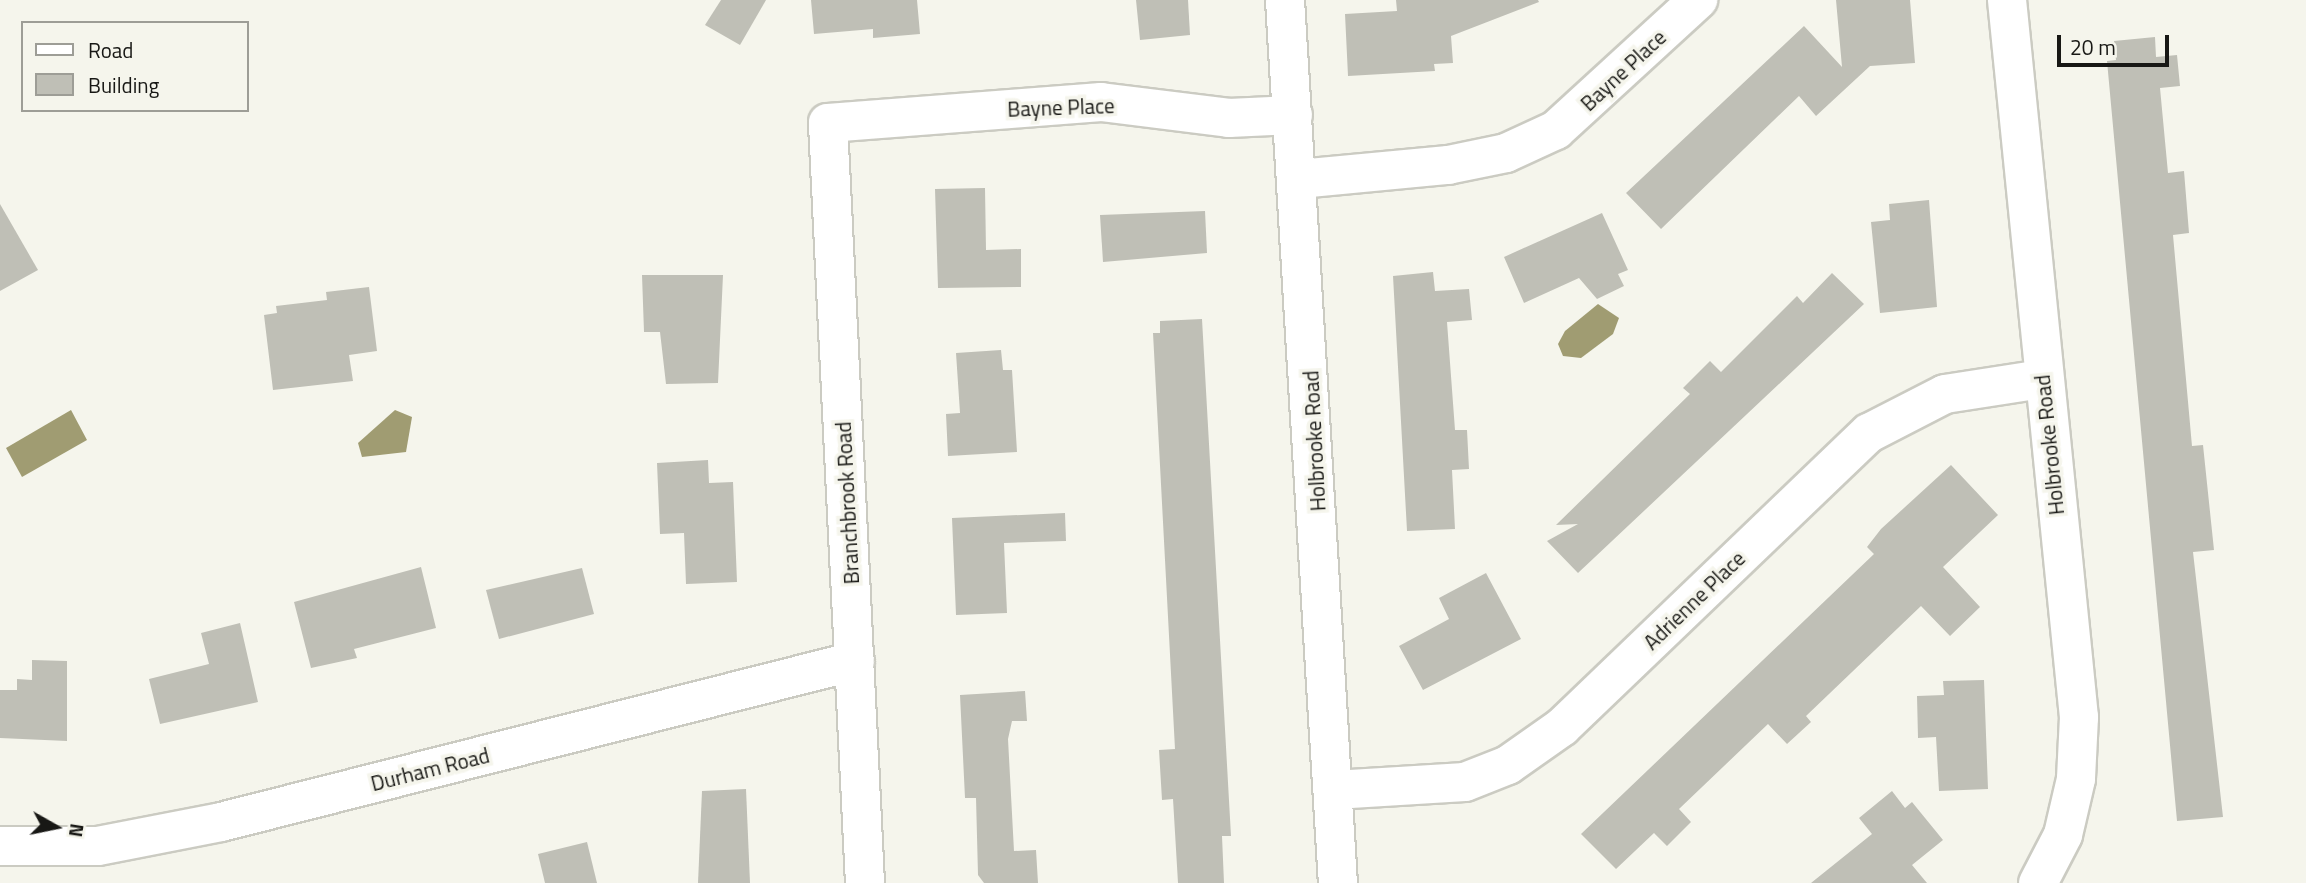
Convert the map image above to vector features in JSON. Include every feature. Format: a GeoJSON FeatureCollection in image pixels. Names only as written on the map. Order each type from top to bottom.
{"type":"FeatureCollection","features":[{"type":"Feature","properties":{"kind":"street","name":"Holbrooke Road"},"geometry":{"type":"LineString","coordinates":[[1285,0],[1299,179],[1338,883]]}},
{"type":"Feature","properties":{"kind":"street","name":"Bayne Place"},"geometry":{"type":"LineString","coordinates":[[1299,179],[1448,165],[1506,153],[1556,130],[1698,0]]}},
{"type":"Feature","properties":{"kind":"street","name":"Holbrooke Road"},"geometry":{"type":"LineString","coordinates":[[2007,0],[2042,379],[2079,718],[2076,779],[2063,835],[2038,883]]}},
{"type":"Feature","properties":{"kind":"street","name":"Bayne Place"},"geometry":{"type":"LineString","coordinates":[[828,123],[1101,102],[1229,118],[1293,115]]}},
{"type":"Feature","properties":{"kind":"street","name":"Branchbrook Road"},"geometry":{"type":"LineString","coordinates":[[828,123],[865,883]]}},
{"type":"Feature","properties":{"kind":"street","name":"Adrienne Place"},"geometry":{"type":"LineString","coordinates":[[1334,790],[1465,782],[1508,765],[1562,727],[1868,433],[1945,394],[2042,379]]}},
{"type":"Feature","properties":{"kind":"street","name":"Durham Road"},"geometry":{"type":"LineString","coordinates":[[0,846],[98,846],[221,822],[855,661]]}},
{"type":"Feature","properties":{"kind":"shaded area"},"geometry":{"type":"Polygon","coordinates":[[[1598,304],[1619,318],[1613,334],[1581,358],[1563,356],[1558,344],[1565,331],[1598,304]]]}},
{"type":"Feature","properties":{"kind":"shaded area"},"geometry":{"type":"Polygon","coordinates":[[[71,410],[87,440],[22,477],[6,448],[71,410]]]}},
{"type":"Feature","properties":{"kind":"shaded area"},"geometry":{"type":"Polygon","coordinates":[[[395,410],[412,417],[406,452],[362,457],[358,443],[395,410]]]}},
{"type":"Feature","properties":{"kind":"building"},"geometry":{"type":"Polygon","coordinates":[[[721,0],[766,0],[740,45],[705,25],[721,0]]]}},
{"type":"Feature","properties":{"kind":"building"},"geometry":{"type":"Polygon","coordinates":[[[811,0],[917,0],[920,34],[873,38],[873,29],[814,34],[811,0]]]}},
{"type":"Feature","properties":{"kind":"building"},"geometry":{"type":"Polygon","coordinates":[[[1136,0],[1188,0],[1190,35],[1140,40],[1136,0]]]}},
{"type":"Feature","properties":{"kind":"building"},"geometry":{"type":"Polygon","coordinates":[[[1396,0],[1539,2],[1451,36],[1453,63],[1434,64],[1435,71],[1348,76],[1345,14],[1397,11],[1396,0]]]}},
{"type":"Feature","properties":{"kind":"building"},"geometry":{"type":"Polygon","coordinates":[[[1836,0],[1910,0],[1915,63],[1870,66],[1816,116],[1799,96],[1661,229],[1626,193],[1804,26],[1842,67],[1836,0]]]}},
{"type":"Feature","properties":{"kind":"building"},"geometry":{"type":"Polygon","coordinates":[[[2155,37],[2156,57],[2177,55],[2180,86],[2160,88],[2168,173],[2184,171],[2189,233],[2173,235],[2192,446],[2203,445],[2214,550],[2193,552],[2223,817],[2177,821],[2107,61],[2116,60],[2114,41],[2155,37]]]}},
{"type":"Feature","properties":{"kind":"building"},"geometry":{"type":"Polygon","coordinates":[[[985,188],[986,250],[1021,249],[1021,287],[938,288],[935,189],[985,188]]]}},
{"type":"Feature","properties":{"kind":"building"},"geometry":{"type":"Polygon","coordinates":[[[1929,200],[1937,307],[1880,313],[1871,222],[1890,220],[1889,204],[1929,200]]]}},
{"type":"Feature","properties":{"kind":"building"},"geometry":{"type":"Polygon","coordinates":[[[0,204],[38,270],[0,291],[0,204]]]}},
{"type":"Feature","properties":{"kind":"building"},"geometry":{"type":"Polygon","coordinates":[[[1205,211],[1207,253],[1103,262],[1100,215],[1205,211]]]}},
{"type":"Feature","properties":{"kind":"building"},"geometry":{"type":"Polygon","coordinates":[[[1602,213],[1628,270],[1618,274],[1624,286],[1597,299],[1579,278],[1524,303],[1504,257],[1602,213]]]}},
{"type":"Feature","properties":{"kind":"building"},"geometry":{"type":"Polygon","coordinates":[[[1433,272],[1435,291],[1469,289],[1472,320],[1447,322],[1455,430],[1467,430],[1469,469],[1452,470],[1455,529],[1407,531],[1393,276],[1433,272]]]}},
{"type":"Feature","properties":{"kind":"building"},"geometry":{"type":"Polygon","coordinates":[[[1832,273],[1864,304],[1578,573],[1547,541],[1578,524],[1556,525],[1690,394],[1683,388],[1710,361],[1721,372],[1797,296],[1803,303],[1832,273]]]}},
{"type":"Feature","properties":{"kind":"building"},"geometry":{"type":"Polygon","coordinates":[[[642,275],[723,275],[718,383],[666,384],[660,332],[644,332],[642,275]]]}},
{"type":"Feature","properties":{"kind":"building"},"geometry":{"type":"Polygon","coordinates":[[[369,287],[377,351],[349,355],[353,381],[273,390],[264,315],[277,313],[276,306],[327,300],[326,292],[369,287]]]}},
{"type":"Feature","properties":{"kind":"building"},"geometry":{"type":"Polygon","coordinates":[[[1202,319],[1231,836],[1222,836],[1224,883],[1178,883],[1173,799],[1162,800],[1159,750],[1175,749],[1153,333],[1160,333],[1160,321],[1202,319]]]}},
{"type":"Feature","properties":{"kind":"building"},"geometry":{"type":"Polygon","coordinates":[[[1001,350],[1003,370],[1012,370],[1017,452],[948,456],[946,414],[960,413],[956,353],[1001,350]]]}},
{"type":"Feature","properties":{"kind":"building"},"geometry":{"type":"Polygon","coordinates":[[[708,460],[709,483],[733,482],[737,582],[686,584],[684,533],[660,534],[657,463],[708,460]]]}},
{"type":"Feature","properties":{"kind":"building"},"geometry":{"type":"Polygon","coordinates":[[[1951,465],[1998,515],[1943,567],[1980,607],[1950,636],[1921,606],[1806,716],[1811,722],[1787,744],[1768,724],[1679,809],[1691,822],[1667,846],[1654,833],[1616,869],[1581,834],[1874,554],[1867,547],[1881,529],[1951,465]]]}},
{"type":"Feature","properties":{"kind":"building"},"geometry":{"type":"Polygon","coordinates":[[[1065,513],[1066,541],[1004,543],[1007,613],[956,615],[952,518],[1065,513]]]}},
{"type":"Feature","properties":{"kind":"building"},"geometry":{"type":"Polygon","coordinates":[[[421,567],[436,628],[354,649],[357,658],[311,668],[294,602],[421,567]]]}},
{"type":"Feature","properties":{"kind":"building"},"geometry":{"type":"Polygon","coordinates":[[[582,568],[594,614],[499,639],[486,590],[582,568]]]}},
{"type":"Feature","properties":{"kind":"building"},"geometry":{"type":"Polygon","coordinates":[[[1486,573],[1521,639],[1423,690],[1399,646],[1449,619],[1439,598],[1486,573]]]}},
{"type":"Feature","properties":{"kind":"building"},"geometry":{"type":"Polygon","coordinates":[[[240,623],[258,702],[160,724],[149,679],[209,664],[201,633],[240,623]]]}},
{"type":"Feature","properties":{"kind":"building"},"geometry":{"type":"Polygon","coordinates":[[[32,660],[67,661],[67,741],[0,738],[0,690],[17,690],[17,679],[32,680],[32,660]]]}},
{"type":"Feature","properties":{"kind":"building"},"geometry":{"type":"Polygon","coordinates":[[[1984,680],[1988,789],[1939,791],[1936,737],[1918,738],[1917,696],[1944,695],[1943,681],[1984,680]]]}},
{"type":"Feature","properties":{"kind":"building"},"geometry":{"type":"Polygon","coordinates":[[[1025,691],[1027,721],[1012,721],[1008,739],[1014,851],[1036,850],[1038,883],[984,883],[978,875],[976,798],[965,798],[960,695],[1025,691]]]}},
{"type":"Feature","properties":{"kind":"building"},"geometry":{"type":"Polygon","coordinates":[[[746,789],[750,883],[698,883],[702,791],[746,789]]]}},
{"type":"Feature","properties":{"kind":"building"},"geometry":{"type":"Polygon","coordinates":[[[1892,791],[1905,808],[1912,802],[1943,840],[1912,865],[1927,883],[1811,883],[1872,834],[1859,818],[1892,791]]]}},
{"type":"Feature","properties":{"kind":"building"},"geometry":{"type":"Polygon","coordinates":[[[587,842],[597,883],[545,883],[538,854],[587,842]]]}}]}
